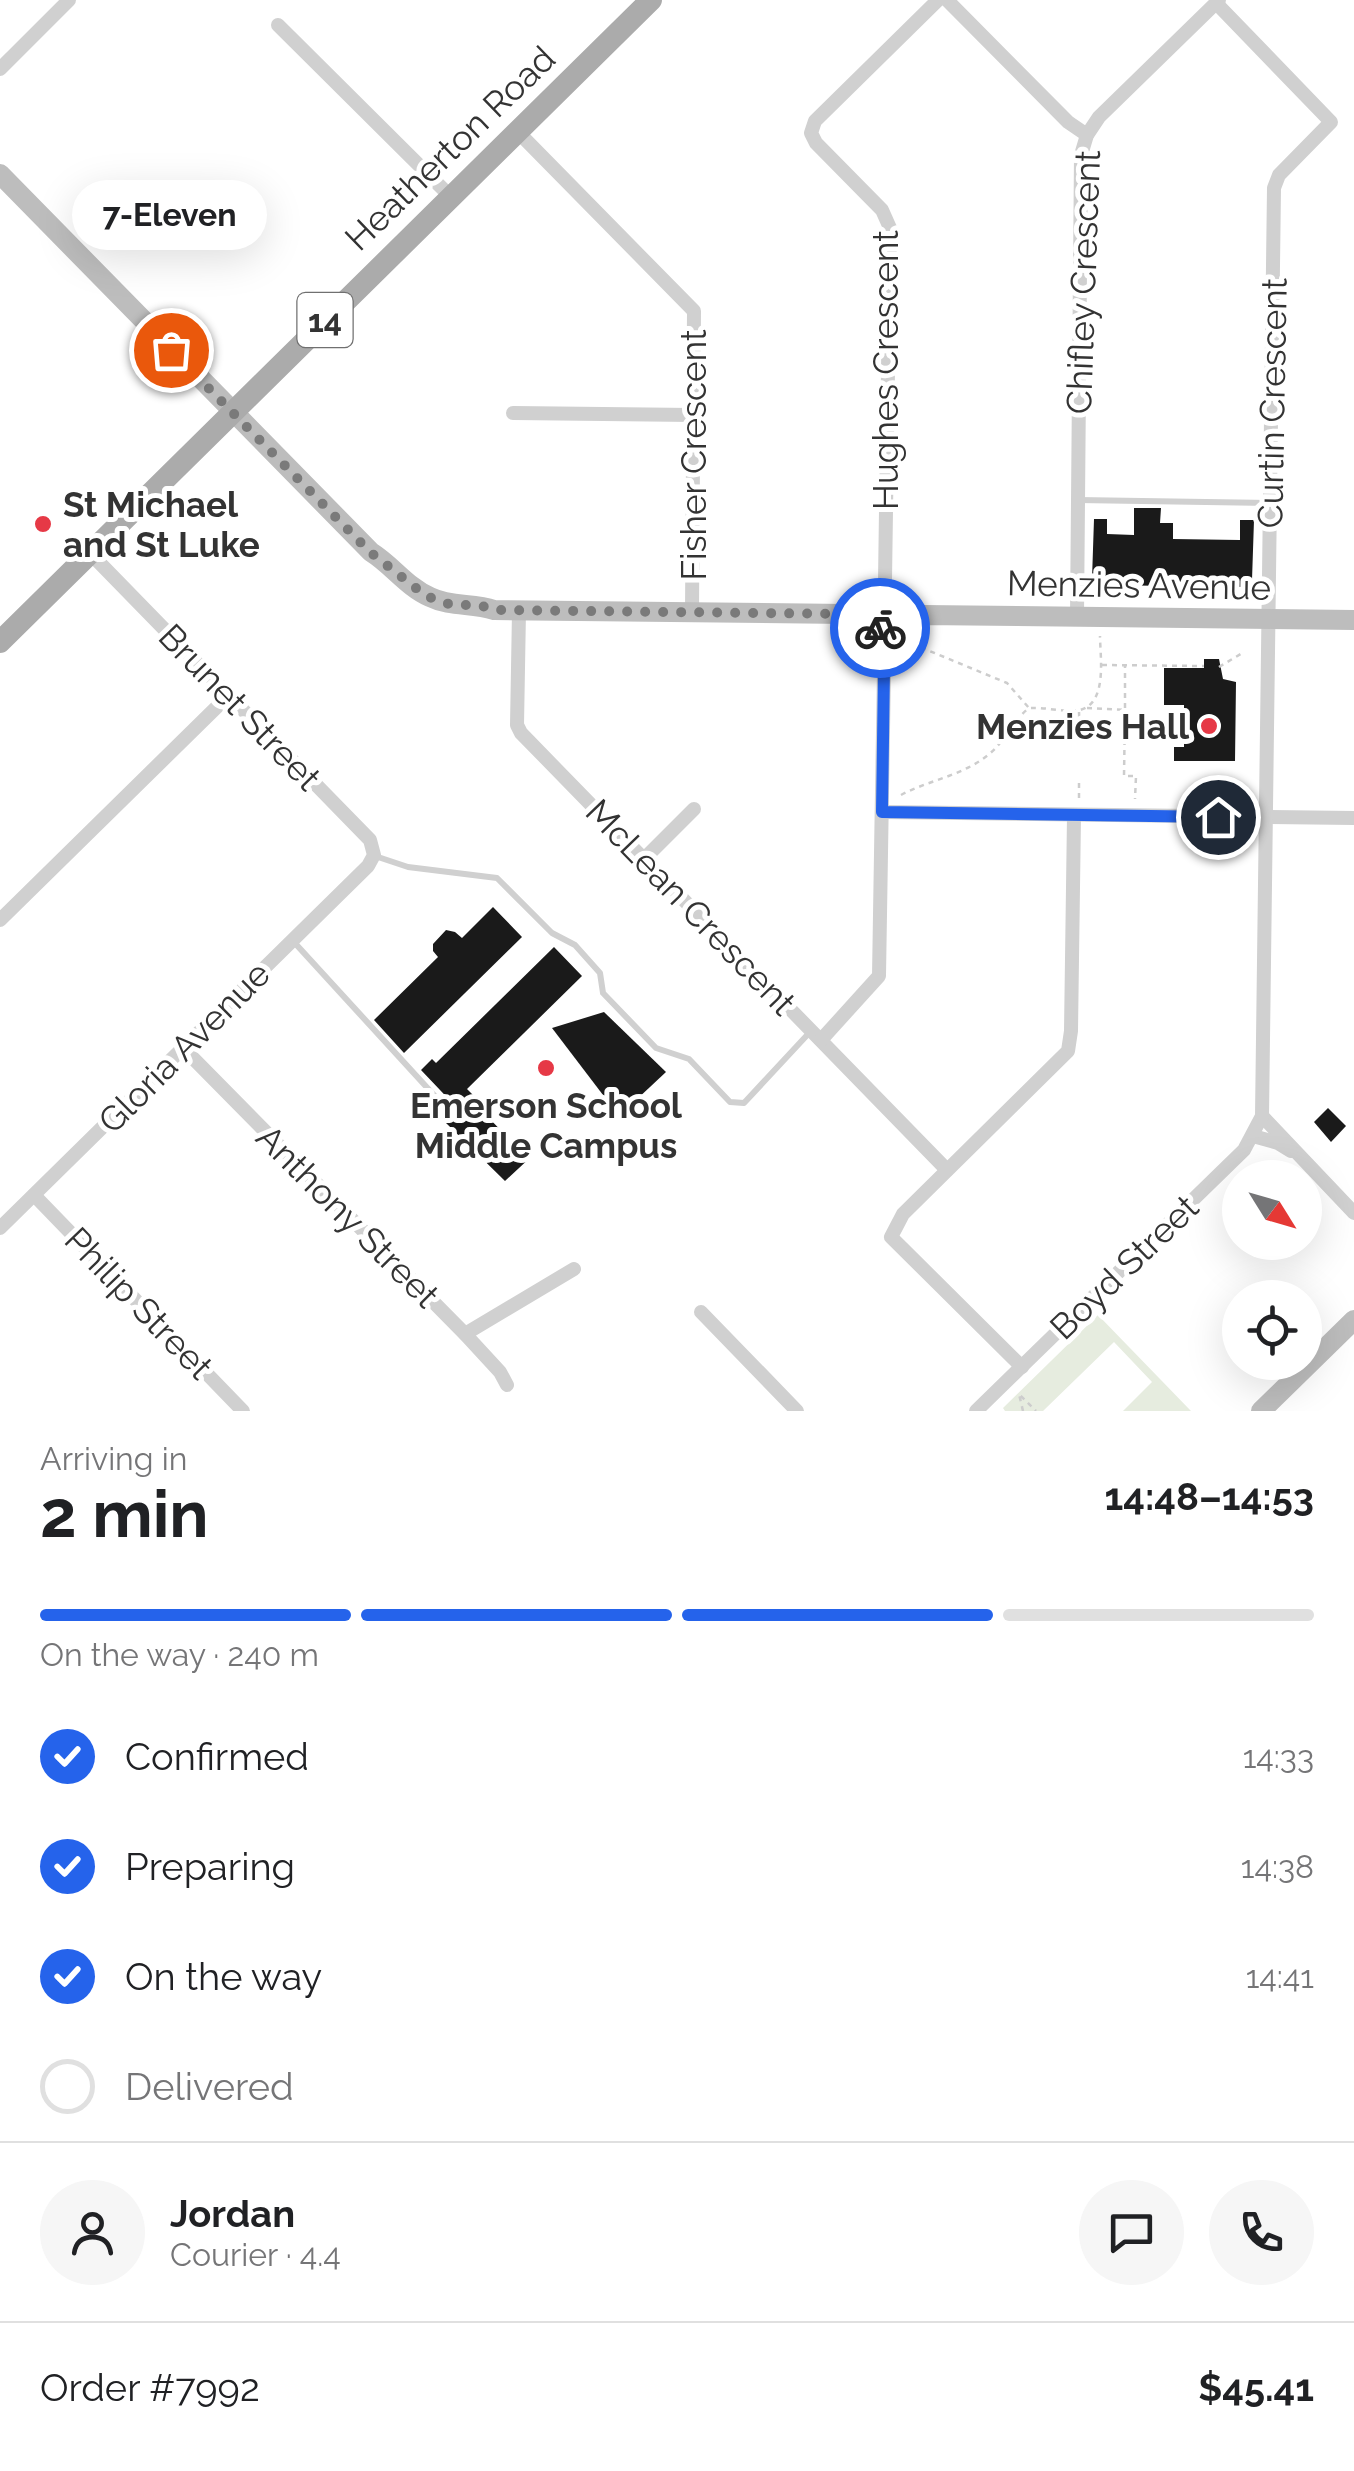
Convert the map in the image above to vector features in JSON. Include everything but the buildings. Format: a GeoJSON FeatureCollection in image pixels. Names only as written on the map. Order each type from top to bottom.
{"type":"FeatureCollection","features":[{"type":"Feature","properties":{"kind":"main road","name":"Heatherton Road"},"geometry":{"type":"LineString","coordinates":[[0,642],[651,0]]}},
{"type":"Feature","properties":{"kind":"street"},"geometry":{"type":"LineString","coordinates":[[0,68],[69,0]]}},
{"type":"Feature","properties":{"kind":"street","name":"Hughes Crescent"},"geometry":{"type":"LineString","coordinates":[[816,1035],[880,976],[890,228],[882,210],[816,143],[811,133],[815,121],[938,0]]}},
{"type":"Feature","properties":{"kind":"street"},"geometry":{"type":"LineString","coordinates":[[947,0],[1068,122],[1087,135]]}},
{"type":"Feature","properties":{"kind":"street","name":"Chifley Crescent"},"geometry":{"type":"LineString","coordinates":[[1076,617],[1081,156],[1087,135],[1099,117],[1218,2]]}},
{"type":"Feature","properties":{"kind":"street","name":"Curtin Crescent"},"geometry":{"type":"LineString","coordinates":[[1218,2],[1331,122],[1278,175],[1274,188],[1262,1116]]}},
{"type":"Feature","properties":{"kind":"street"},"geometry":{"type":"LineString","coordinates":[[278,25],[450,196]]}},
{"type":"Feature","properties":{"kind":"street","name":"Fisher Crescent"},"geometry":{"type":"LineString","coordinates":[[517,131],[694,310],[692,612]]}},
{"type":"Feature","properties":{"kind":"street","name":"Menzies Avenue"},"geometry":{"type":"LineString","coordinates":[[0,174],[370,552],[426,596],[449,604],[520,611],[1354,620]]}},
{"type":"Feature","properties":{"kind":"street"},"geometry":{"type":"LineString","coordinates":[[512,413],[694,416]]}},
{"type":"Feature","properties":{"kind":"street","name":"Brunet Street"},"geometry":{"type":"LineString","coordinates":[[90,553],[370,840],[371,861]]}},
{"type":"Feature","properties":{"kind":"street","name":"McLean Crescent"},"geometry":{"type":"LineString","coordinates":[[520,611],[518,725],[522,733],[947,1170]]}},
{"type":"Feature","properties":{"kind":"street"},"geometry":{"type":"LineString","coordinates":[[0,920],[228,696]]}},
{"type":"Feature","properties":{"kind":"street"},"geometry":{"type":"LineString","coordinates":[[644,859],[694,809]]}},
{"type":"Feature","properties":{"kind":"street"},"geometry":{"type":"LineString","coordinates":[[882,812],[1354,818]]}},
{"type":"Feature","properties":{"kind":"street"},"geometry":{"type":"LineString","coordinates":[[1022,1367],[891,1236],[898,1221],[1068,1051],[1072,1031],[1074,816]]}},
{"type":"Feature","properties":{"kind":"street","name":"Gloria Avenue"},"geometry":{"type":"LineString","coordinates":[[0,1228],[371,861]]}},
{"type":"Feature","properties":{"kind":"street","name":"Anthony Street"},"geometry":{"type":"LineString","coordinates":[[184,1049],[465,1334],[507,1385]]}},
{"type":"Feature","properties":{"kind":"street"},"geometry":{"type":"LineString","coordinates":[[1262,1116],[1354,1213]]}},
{"type":"Feature","properties":{"kind":"street","name":"Boyd Street"},"geometry":{"type":"LineString","coordinates":[[976,1411],[1244,1150],[1262,1116]]}},
{"type":"Feature","properties":{"kind":"street"},"geometry":{"type":"LineString","coordinates":[[1254,1136],[1278,1143],[1300,1156]]}},
{"type":"Feature","properties":{"kind":"street","name":"Philip Street"},"geometry":{"type":"LineString","coordinates":[[34,1195],[243,1411]]}},
{"type":"Feature","properties":{"kind":"street"},"geometry":{"type":"LineString","coordinates":[[465,1334],[574,1270]]}},
{"type":"Feature","properties":{"kind":"street"},"geometry":{"type":"LineString","coordinates":[[702,1312],[798,1411]]}},
{"type":"Feature","properties":{"kind":"street"},"geometry":{"type":"LineString","coordinates":[[1261,1411],[1354,1320]]}},
{"type":"Feature","properties":{"kind":"lane"},"geometry":{"type":"LineString","coordinates":[[1078,500],[1271,503]]}},
{"type":"Feature","properties":{"kind":"lane"},"geometry":{"type":"LineString","coordinates":[[371,861],[497,878],[552,933],[576,945],[600,973],[602,993],[656,1048],[689,1059],[730,1102],[744,1104],[816,1035]]}},
{"type":"Feature","properties":{"kind":"lane"},"geometry":{"type":"LineString","coordinates":[[292,940],[443,1105]]}},
{"type":"Feature","properties":{"kind":"path"},"geometry":{"type":"LineString","coordinates":[[885,614],[1007,683],[1029,708]]}},
{"type":"Feature","properties":{"kind":"path"},"geometry":{"type":"LineString","coordinates":[[1080,739],[1082,709],[1099,688],[1100,626]]}},
{"type":"Feature","properties":{"kind":"path"},"geometry":{"type":"LineString","coordinates":[[1219,667],[1244,652]]}},
{"type":"Feature","properties":{"kind":"path"},"geometry":{"type":"LineString","coordinates":[[1100,665],[1204,666]]}},
{"type":"Feature","properties":{"kind":"path"},"geometry":{"type":"LineString","coordinates":[[1126,665],[1124,776],[1136,776],[1135,801]]}},
{"type":"Feature","properties":{"kind":"path"},"geometry":{"type":"LineString","coordinates":[[901,795],[983,760],[1029,708],[1125,710]]}},
{"type":"Feature","properties":{"kind":"path"},"geometry":{"type":"LineString","coordinates":[[1079,779],[1079,800]]}},
{"type":"Feature","properties":{"kind":"path"},"geometry":{"type":"LineString","coordinates":[[1024,1411],[1018,1393],[1036,1411]]}},
{"type":"Feature","properties":{"kind":"shaded area"},"geometry":{"type":"Polygon","coordinates":[[[1098,1315],[1191,1411],[1123,1411],[1152,1382],[1114,1342],[1043,1411],[1005,1411],[1003,1408],[1098,1315]]]}},
{"type":"Feature","properties":{"kind":"way so far"},"geometry":{"type":"LineString","coordinates":[[171,350],[370,552],[417,590],[438,601],[520,611],[846,614],[873,607],[871,620],[880,628]]}},
{"type":"Feature","properties":{"kind":"place","name":"7-Eleven"},"geometry":{"type":"Point","coordinates":[171,350]}},
{"type":"Feature","properties":{"kind":"place","name":"St Michael and St Luke"},"geometry":{"type":"Point","coordinates":[43,524]}},
{"type":"Feature","properties":{"kind":"place","name":"Menzies Hall"},"geometry":{"type":"Point","coordinates":[1209,726]}},
{"type":"Feature","properties":{"kind":"place","name":"Emerson School Middle Campus"},"geometry":{"type":"Point","coordinates":[546,1068]}},
{"type":"Feature","properties":{"kind":"route"},"geometry":{"type":"LineString","coordinates":[[880,628],[890,628],[884,669],[882,812],[1218,817]]}}]}
